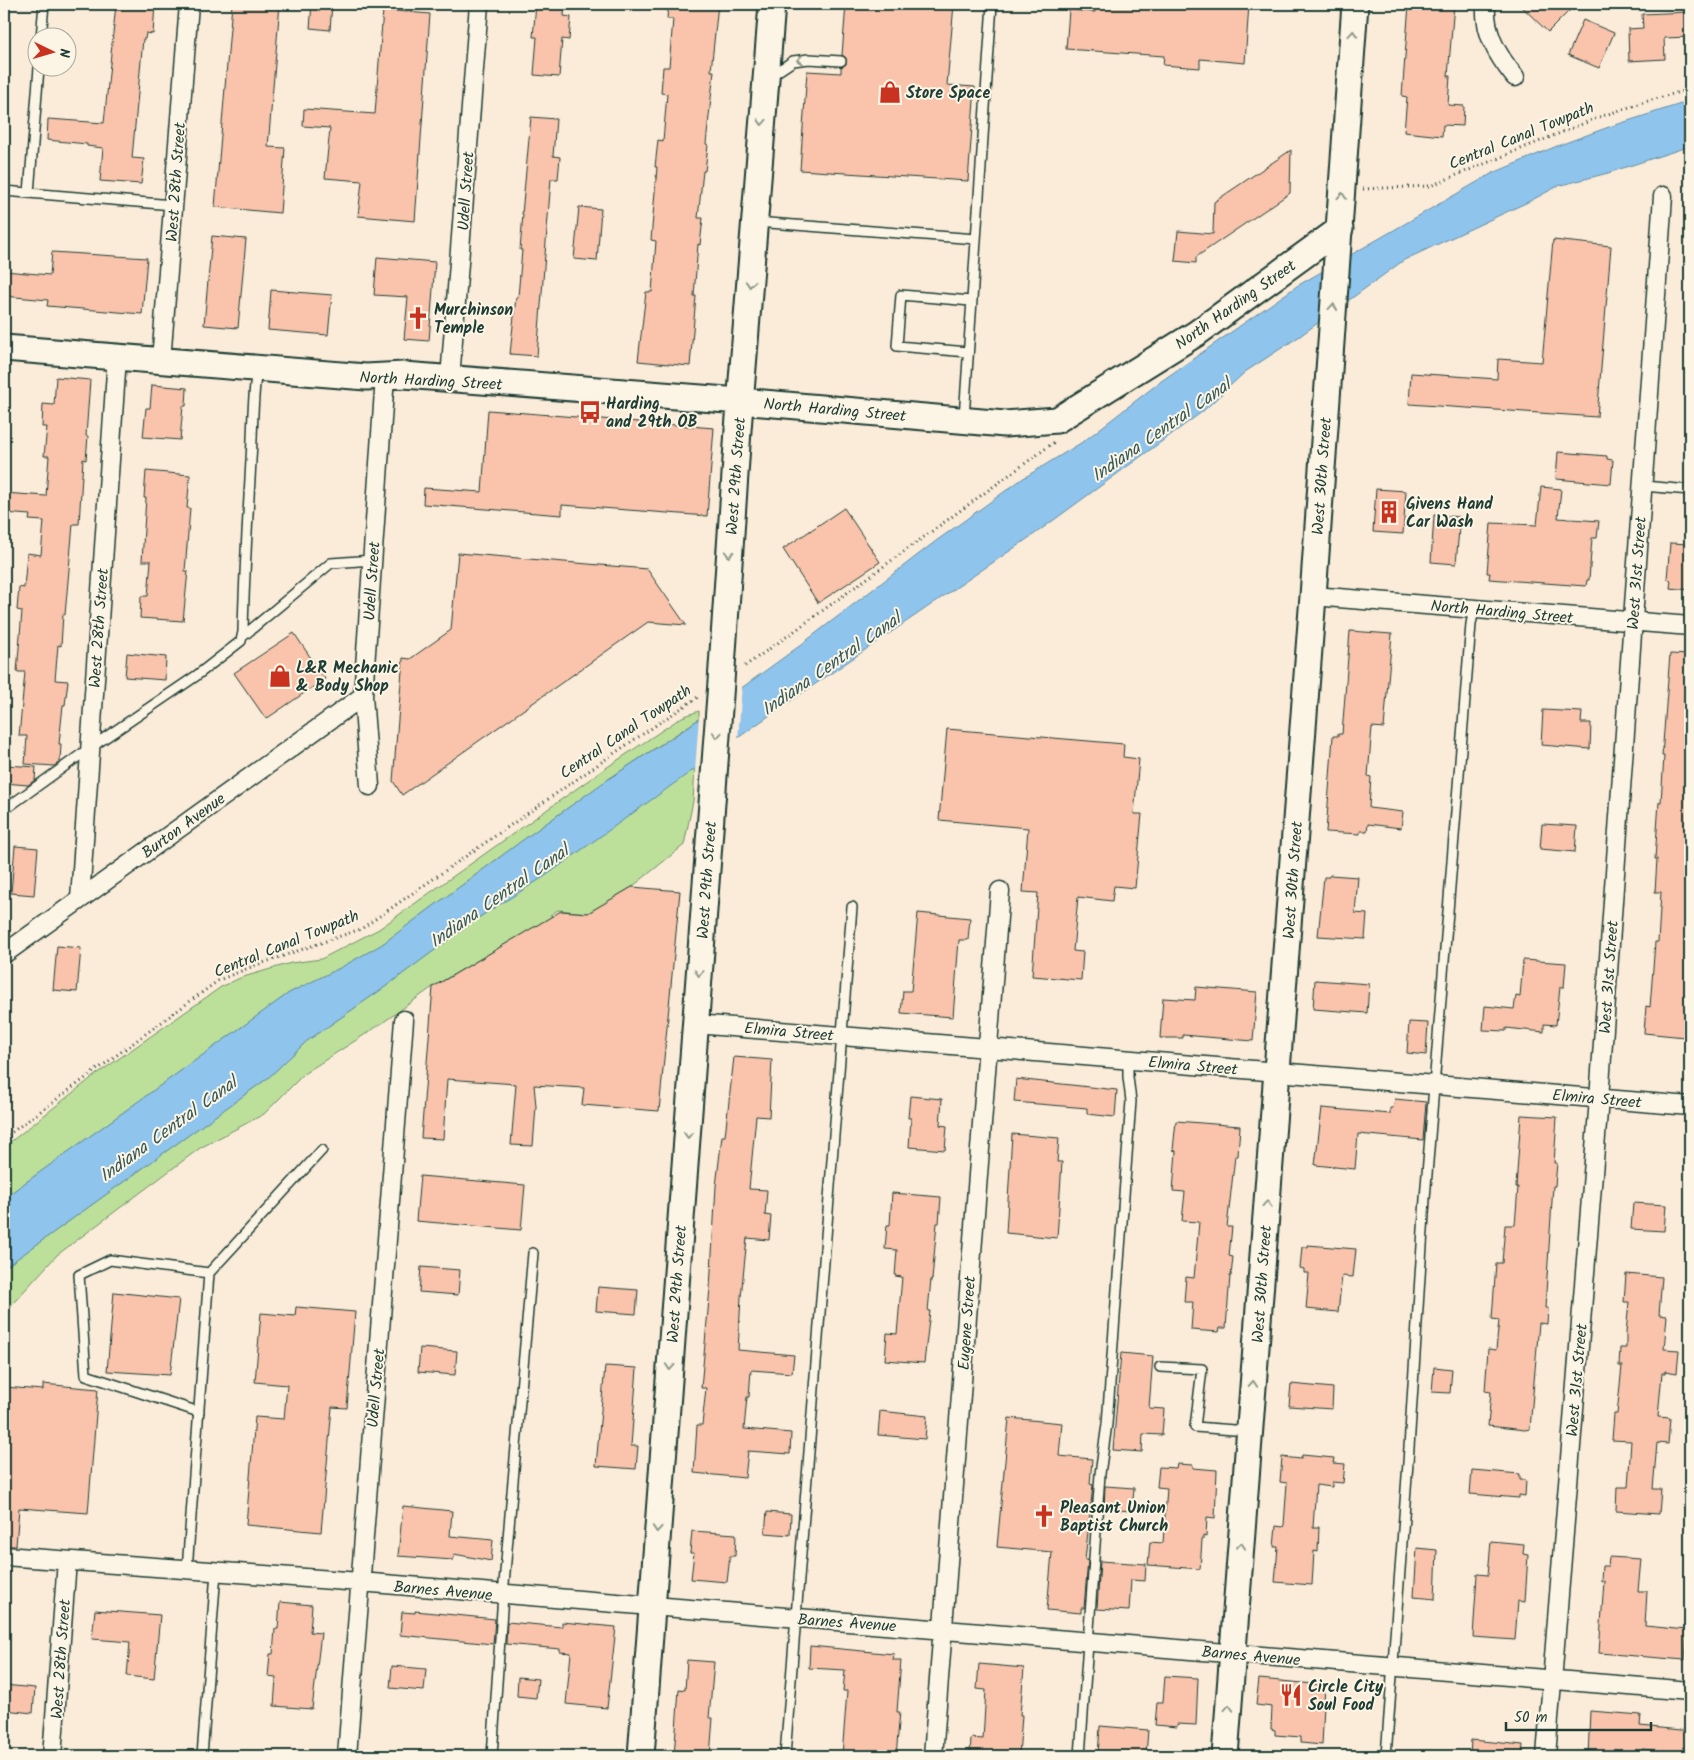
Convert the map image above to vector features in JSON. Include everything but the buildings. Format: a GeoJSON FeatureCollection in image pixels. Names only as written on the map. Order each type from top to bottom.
{"type":"FeatureCollection","features":[{"type":"Feature","properties":{"kind":"main road","name":"West 29th Street"},"geometry":{"type":"LineString","coordinates":[[641,1756],[712,802],[712,689],[740,401],[772,4]]}},
{"type":"Feature","properties":{"kind":"main road","name":"West 30th Street"},"geometry":{"type":"LineString","coordinates":[[1225,1756],[1313,596],[1355,4]]}},
{"type":"Feature","properties":{"kind":"main road","name":"North Harding Street"},"geometry":{"type":"LineString","coordinates":[[4,348],[366,377],[404,375],[1005,424],[1057,420],[1196,333],[1339,237]]}},
{"type":"Feature","properties":{"kind":"street","name":"West 28th Street"},"geometry":{"type":"LineString","coordinates":[[161,361],[189,4]]}},
{"type":"Feature","properties":{"kind":"street","name":"Udell Street"},"geometry":{"type":"LineString","coordinates":[[450,379],[479,4]]}},
{"type":"Feature","properties":{"kind":"street"},"geometry":{"type":"LineString","coordinates":[[1486,4],[1486,21],[1490,39],[1503,62],[1515,77]]}},
{"type":"Feature","properties":{"kind":"street","name":"West 31st Street"},"geometry":{"type":"LineString","coordinates":[[1546,1756],[1599,1099],[1663,196]]}},
{"type":"Feature","properties":{"kind":"street","name":"West 28th Street"},"geometry":{"type":"LineString","coordinates":[[80,899],[116,358]]}},
{"type":"Feature","properties":{"kind":"street","name":"Udell Street"},"geometry":{"type":"LineString","coordinates":[[370,786],[363,696],[385,376]]}},
{"type":"Feature","properties":{"kind":"street","name":"North Harding Street"},"geometry":{"type":"LineString","coordinates":[[1313,596],[1690,626]]}},
{"type":"Feature","properties":{"kind":"street","name":"Burton Avenue"},"geometry":{"type":"LineString","coordinates":[[4,954],[363,696]]}},
{"type":"Feature","properties":{"kind":"street","name":"Eugene Street"},"geometry":{"type":"LineString","coordinates":[[933,1756],[1000,891]]}},
{"type":"Feature","properties":{"kind":"street","name":"Udell Street"},"geometry":{"type":"LineString","coordinates":[[347,1756],[404,1020]]}},
{"type":"Feature","properties":{"kind":"street","name":"Elmira Street"},"geometry":{"type":"LineString","coordinates":[[696,1024],[1690,1106]]}},
{"type":"Feature","properties":{"kind":"street","name":"Barnes Avenue"},"geometry":{"type":"LineString","coordinates":[[4,1556],[360,1582],[1690,1691]]}},
{"type":"Feature","properties":{"kind":"street","name":"West 28th Street"},"geometry":{"type":"LineString","coordinates":[[52,1756],[67,1561]]}},
{"type":"Feature","properties":{"kind":"lane"},"geometry":{"type":"LineString","coordinates":[[42,28],[44,4]]}},
{"type":"Feature","properties":{"kind":"lane"},"geometry":{"type":"LineString","coordinates":[[964,421],[992,4]]}},
{"type":"Feature","properties":{"kind":"lane"},"geometry":{"type":"LineString","coordinates":[[766,80],[792,60],[842,61]]}},
{"type":"Feature","properties":{"kind":"lane"},"geometry":{"type":"LineString","coordinates":[[29,193],[38,78]]}},
{"type":"Feature","properties":{"kind":"lane"},"geometry":{"type":"LineString","coordinates":[[4,191],[173,205]]}},
{"type":"Feature","properties":{"kind":"lane"},"geometry":{"type":"LineString","coordinates":[[755,222],[976,239]]}},
{"type":"Feature","properties":{"kind":"lane"},"geometry":{"type":"LineString","coordinates":[[968,352],[897,346],[901,295],[971,301]]}},
{"type":"Feature","properties":{"kind":"lane"},"geometry":{"type":"LineString","coordinates":[[242,638],[254,386],[257,368]]}},
{"type":"Feature","properties":{"kind":"lane"},"geometry":{"type":"LineString","coordinates":[[1643,486],[1690,490]]}},
{"type":"Feature","properties":{"kind":"lane"},"geometry":{"type":"LineString","coordinates":[[4,810],[90,748],[196,676],[241,641],[242,638],[331,563],[372,560]]}},
{"type":"Feature","properties":{"kind":"lane"},"geometry":{"type":"LineString","coordinates":[[1386,1756],[1408,1463],[1425,1198],[1471,624],[1474,609]]}},
{"type":"Feature","properties":{"kind":"lane"},"geometry":{"type":"LineString","coordinates":[[785,1756],[852,907]]}},
{"type":"Feature","properties":{"kind":"lane"},"geometry":{"type":"LineString","coordinates":[[1080,1756],[1131,1102],[1128,1059]]}},
{"type":"Feature","properties":{"kind":"lane"},"geometry":{"type":"LineString","coordinates":[[187,1570],[209,1273],[322,1150]]}},
{"type":"Feature","properties":{"kind":"lane"},"geometry":{"type":"LineString","coordinates":[[492,1756],[503,1595],[533,1253]]}},
{"type":"Feature","properties":{"kind":"lane"},"geometry":{"type":"LineString","coordinates":[[199,1412],[86,1375],[79,1276],[110,1260],[209,1273]]}},
{"type":"Feature","properties":{"kind":"lane"},"geometry":{"type":"LineString","coordinates":[[1160,1367],[1202,1369],[1195,1427],[1250,1431]]}},
{"type":"Feature","properties":{"kind":"lane"},"geometry":{"type":"LineString","coordinates":[[202,1756],[216,1572]]}},
{"type":"Feature","properties":{"kind":"path","name":"Central Canal Towpath"},"geometry":{"type":"LineString","coordinates":[[1358,189],[1430,186],[1602,116],[1690,89]]}},
{"type":"Feature","properties":{"kind":"path","name":"Central Canal Towpath"},"geometry":{"type":"LineString","coordinates":[[4,1138],[219,980],[361,929],[616,752],[712,689]]}},
{"type":"Feature","properties":{"kind":"green space"},"geometry":{"type":"Polygon","coordinates":[[[699,711],[699,719],[607,780],[381,945],[289,993],[4,1198],[4,1147],[94,1076],[221,987],[240,978],[291,963],[321,959],[379,929],[600,772],[682,717],[699,711]]]}},
{"type":"Feature","properties":{"kind":"green space"},"geometry":{"type":"Polygon","coordinates":[[[695,768],[693,801],[684,845],[632,887],[588,913],[558,910],[550,915],[553,916],[434,986],[378,1026],[305,1073],[264,1114],[200,1148],[57,1255],[4,1313],[4,1268],[268,1078],[307,1041],[385,987],[478,918],[545,876],[695,768]]]}},
{"type":"Feature","properties":{"kind":"water","name":"Indiana Central Canal"},"geometry":{"type":"Polygon","coordinates":[[[1690,101],[1690,146],[1608,173],[1558,186],[1404,260],[1300,336],[1245,372],[1202,412],[1036,533],[770,715],[545,876],[478,918],[385,987],[307,1041],[268,1078],[4,1268],[4,1198],[289,993],[381,945],[527,837],[607,780],[685,729],[798,647],[936,541],[1022,479],[1084,441],[1160,382],[1297,286],[1491,174],[1606,128],[1690,101]]]}},
{"type":"Feature","properties":{"kind":"pier"},"geometry":{"type":"Polygon","coordinates":[[[742,684],[738,740],[695,771],[699,716],[742,684]]]}},
{"type":"Feature","properties":{"kind":"place","name":"Store Space"},"geometry":{"type":"Point","coordinates":[890,92]}},
{"type":"Feature","properties":{"kind":"place","name":"Murchinson Temple"},"geometry":{"type":"Point","coordinates":[418,318]}},
{"type":"Feature","properties":{"kind":"place","name":"Harding and 29th OB"},"geometry":{"type":"Point","coordinates":[590,412]}},
{"type":"Feature","properties":{"kind":"place","name":"Givens Hand Car Wash"},"geometry":{"type":"Point","coordinates":[1389,512]}},
{"type":"Feature","properties":{"kind":"place","name":"L&R Mechanic & Body Shop"},"geometry":{"type":"Point","coordinates":[280,676]}},
{"type":"Feature","properties":{"kind":"place","name":"Pleasant Union Baptist Church"},"geometry":{"type":"Point","coordinates":[1044,1516]}},
{"type":"Feature","properties":{"kind":"place","name":"Circle City Soul Food"},"geometry":{"type":"Point","coordinates":[1291,1695]}}]}
